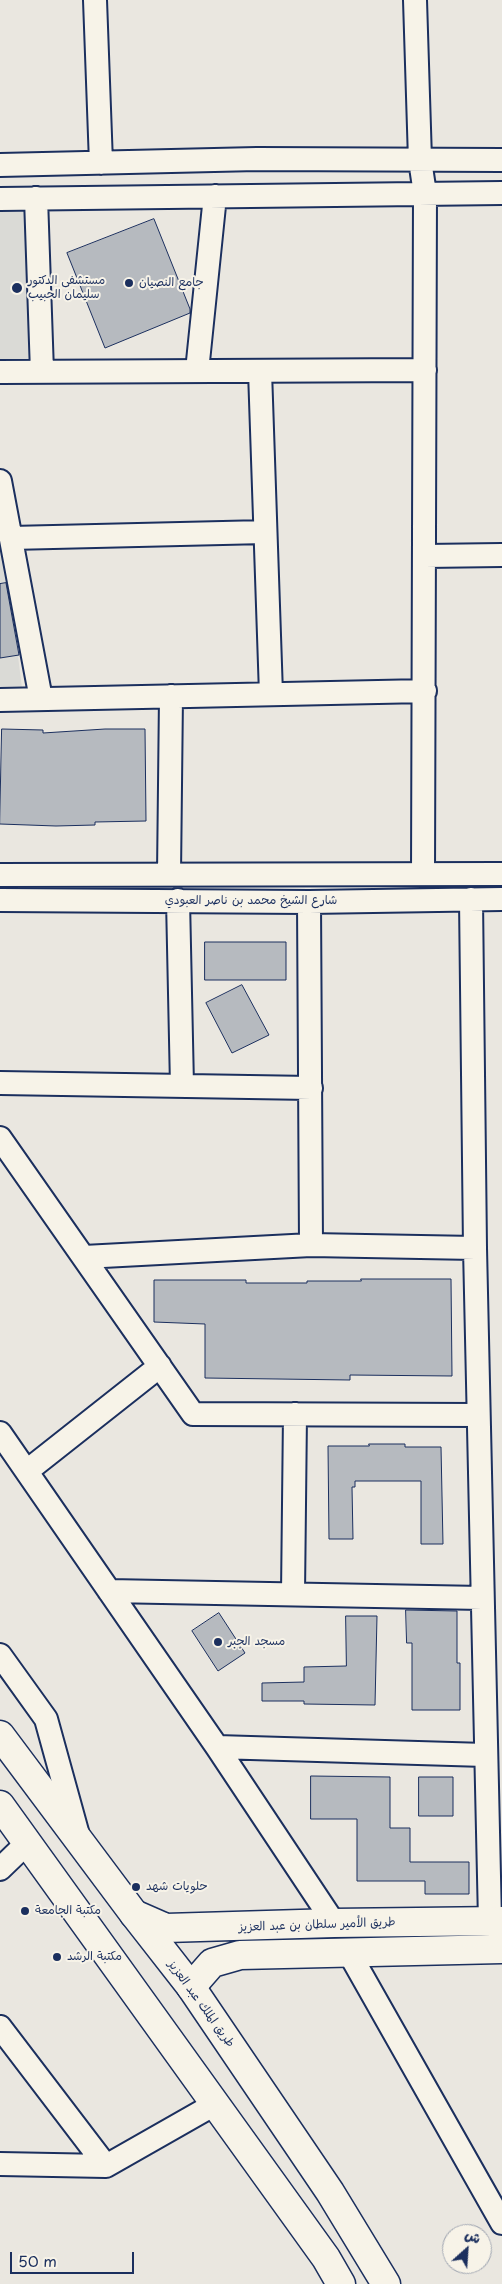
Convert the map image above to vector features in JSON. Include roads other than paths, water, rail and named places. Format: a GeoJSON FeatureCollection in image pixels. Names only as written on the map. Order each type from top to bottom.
{"type":"FeatureCollection","features":[{"type":"Feature","properties":{"kind":"main road","name":"طريق الملك عبد العزيز"},"geometry":{"type":"LineString","coordinates":[[0,1735],[191,1987],[330,2192],[386,2284]]}},
{"type":"Feature","properties":{"kind":"main road"},"geometry":{"type":"LineString","coordinates":[[0,1805],[326,2258],[341,2284]]}},
{"type":"Feature","properties":{"kind":"main road","name":"طريق الأمير سلطان بن عبد العزيز"},"geometry":{"type":"LineString","coordinates":[[134,1914],[166,1928],[496,1921]]}},
{"type":"Feature","properties":{"kind":"main road"},"geometry":{"type":"LineString","coordinates":[[191,1987],[212,1963],[240,1955],[348,1951],[502,1949]]}},
{"type":"Feature","properties":{"kind":"street"},"geometry":{"type":"LineString","coordinates":[[95,0],[100,162]]}},
{"type":"Feature","properties":{"kind":"street"},"geometry":{"type":"LineString","coordinates":[[415,0],[420,160],[425,194],[423,874]]}},
{"type":"Feature","properties":{"kind":"street"},"geometry":{"type":"LineString","coordinates":[[0,165],[257,159],[502,160]]}},
{"type":"Feature","properties":{"kind":"street"},"geometry":{"type":"LineString","coordinates":[[0,199],[502,193]]}},
{"type":"Feature","properties":{"kind":"street"},"geometry":{"type":"LineString","coordinates":[[197,371],[215,196]]}},
{"type":"Feature","properties":{"kind":"street"},"geometry":{"type":"LineString","coordinates":[[36,198],[42,372]]}},
{"type":"Feature","properties":{"kind":"street"},"geometry":{"type":"LineString","coordinates":[[0,372],[425,370]]}},
{"type":"Feature","properties":{"kind":"street"},"geometry":{"type":"LineString","coordinates":[[260,371],[271,694]]}},
{"type":"Feature","properties":{"kind":"street"},"geometry":{"type":"LineString","coordinates":[[0,481],[41,699]]}},
{"type":"Feature","properties":{"kind":"street"},"geometry":{"type":"LineString","coordinates":[[11,538],[265,532]]}},
{"type":"Feature","properties":{"kind":"street"},"geometry":{"type":"LineString","coordinates":[[425,556],[502,555]]}},
{"type":"Feature","properties":{"kind":"street"},"geometry":{"type":"LineString","coordinates":[[0,700],[425,691]]}},
{"type":"Feature","properties":{"kind":"street"},"geometry":{"type":"LineString","coordinates":[[169,874],[171,696]]}},
{"type":"Feature","properties":{"kind":"street"},"geometry":{"type":"LineString","coordinates":[[0,875],[502,874]]}},
{"type":"Feature","properties":{"kind":"street"},"geometry":{"type":"LineString","coordinates":[[471,899],[478,1415],[489,1609],[485,1755],[496,1921]]}},
{"type":"Feature","properties":{"kind":"street","name":"شارع الشيخ محمد بن ناصر العبودي"},"geometry":{"type":"LineString","coordinates":[[0,900],[309,902],[502,899]]}},
{"type":"Feature","properties":{"kind":"street"},"geometry":{"type":"LineString","coordinates":[[178,900],[182,1086]]}},
{"type":"Feature","properties":{"kind":"street"},"geometry":{"type":"LineString","coordinates":[[309,902],[311,1245]]}},
{"type":"Feature","properties":{"kind":"street"},"geometry":{"type":"LineString","coordinates":[[0,1083],[311,1088]]}},
{"type":"Feature","properties":{"kind":"street"},"geometry":{"type":"LineString","coordinates":[[0,1138],[193,1414],[478,1415]]}},
{"type":"Feature","properties":{"kind":"street"},"geometry":{"type":"LineString","coordinates":[[84,1257],[311,1245],[475,1248]]}},
{"type":"Feature","properties":{"kind":"street"},"geometry":{"type":"LineString","coordinates":[[27,1472],[160,1366]]}},
{"type":"Feature","properties":{"kind":"street"},"geometry":{"type":"LineString","coordinates":[[293,1594],[294,1414]]}},
{"type":"Feature","properties":{"kind":"street"},"geometry":{"type":"LineString","coordinates":[[0,1433],[217,1747],[334,1923]]}},
{"type":"Feature","properties":{"kind":"street"},"geometry":{"type":"LineString","coordinates":[[109,1591],[293,1594],[489,1609]]}},
{"type":"Feature","properties":{"kind":"street"},"geometry":{"type":"LineString","coordinates":[[0,1655],[46,1718],[80,1841]]}},
{"type":"Feature","properties":{"kind":"street"},"geometry":{"type":"LineString","coordinates":[[217,1747],[485,1755]]}},
{"type":"Feature","properties":{"kind":"street"},"geometry":{"type":"LineString","coordinates":[[0,1869],[27,1843]]}},
{"type":"Feature","properties":{"kind":"street"},"geometry":{"type":"LineString","coordinates":[[348,1951],[502,2223]]}},
{"type":"Feature","properties":{"kind":"street"},"geometry":{"type":"LineString","coordinates":[[0,2027],[106,2166]]}},
{"type":"Feature","properties":{"kind":"street"},"geometry":{"type":"LineString","coordinates":[[0,2164],[106,2166],[216,2104]]}},
{"type":"Feature","properties":{"kind":"place","name":"جامع النصيان"},"geometry":{"type":"Point","coordinates":[129,283]}},
{"type":"Feature","properties":{"kind":"place","name":"مستشفى الدكتور سليمان الحبيب"},"geometry":{"type":"Point","coordinates":[17,288]}},
{"type":"Feature","properties":{"kind":"place","name":"مسجد الجبر"},"geometry":{"type":"Point","coordinates":[218,1642]}},
{"type":"Feature","properties":{"kind":"place","name":"حلويات شهد"},"geometry":{"type":"Point","coordinates":[136,1887]}},
{"type":"Feature","properties":{"kind":"place","name":"مكتبة الجامعة"},"geometry":{"type":"Point","coordinates":[25,1911]}},
{"type":"Feature","properties":{"kind":"place","name":"مكتبة الرشد"},"geometry":{"type":"Point","coordinates":[57,1957]}}]}
